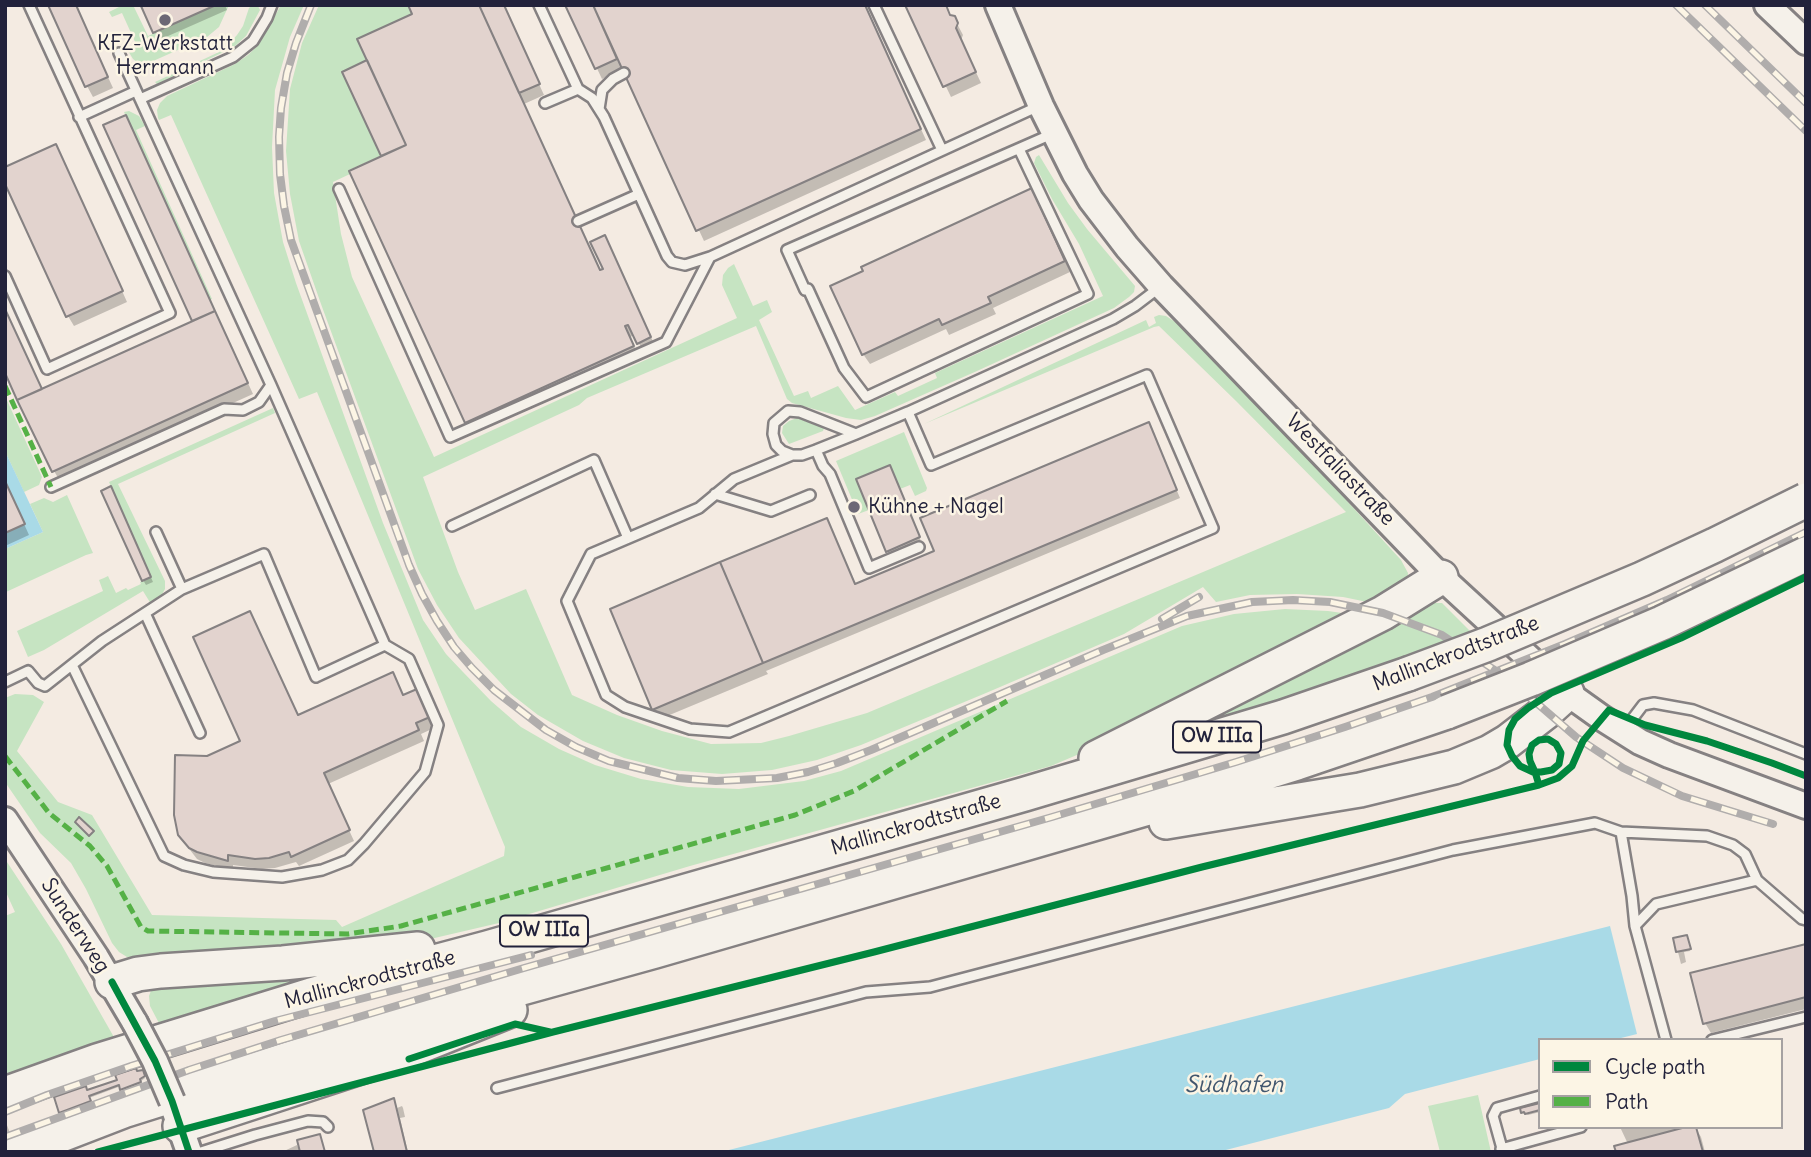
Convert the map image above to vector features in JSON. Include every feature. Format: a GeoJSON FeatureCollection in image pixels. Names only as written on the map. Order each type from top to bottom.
{"type":"FeatureCollection","features":[{"type":"Feature","properties":{"kind":"highway","name":"Mallinckrodtstraße"},"geometry":{"type":"LineString","coordinates":[[5,1094],[97,1061],[311,995],[487,948],[1283,717],[1499,640],[1642,579],[1806,500]]}},
{"type":"Feature","properties":{"kind":"highway"},"geometry":{"type":"LineString","coordinates":[[17,1152],[136,1107],[453,1007],[655,951],[1285,767],[1447,712],[1651,627],[1806,554]]}},
{"type":"Feature","properties":{"kind":"highway"},"geometry":{"type":"LineString","coordinates":[[1025,794],[1382,613],[1441,577]]}},
{"type":"Feature","properties":{"kind":"highway"},"geometry":{"type":"LineString","coordinates":[[1035,841],[1291,802],[1384,785],[1454,767],[1507,742],[1539,719],[1567,693]]}},
{"type":"Feature","properties":{"kind":"highway"},"geometry":{"type":"LineString","coordinates":[[112,982],[138,974],[161,971],[424,948],[487,948]]}},
{"type":"Feature","properties":{"kind":"highway"},"geometry":{"type":"LineString","coordinates":[[185,1139],[565,990],[655,951]]}},
{"type":"Feature","properties":{"kind":"street","name":"Westfaliastraße"},"geometry":{"type":"LineString","coordinates":[[998,5],[1054,133],[1091,200],[1127,247],[1161,286],[1441,577],[1567,693],[1640,742],[1806,806]]}},
{"type":"Feature","properties":{"kind":"street"},"geometry":{"type":"LineString","coordinates":[[1767,5],[1806,42]]}},
{"type":"Feature","properties":{"kind":"street","name":"Sunderweg"},"geometry":{"type":"LineString","coordinates":[[5,820],[112,982],[155,1061],[185,1139]]}},
{"type":"Feature","properties":{"kind":"lane"},"geometry":{"type":"LineString","coordinates":[[5,276],[47,369],[170,313],[29,5]]}},
{"type":"Feature","properties":{"kind":"lane"},"geometry":{"type":"LineString","coordinates":[[79,117],[233,57],[253,41],[272,5]]}},
{"type":"Feature","properties":{"kind":"lane"},"geometry":{"type":"LineString","coordinates":[[539,5],[578,89],[592,98],[599,109],[667,256],[672,262],[685,265],[710,257],[1041,106]]}},
{"type":"Feature","properties":{"kind":"lane"},"geometry":{"type":"LineString","coordinates":[[874,5],[942,150]]}},
{"type":"Feature","properties":{"kind":"lane"},"geometry":{"type":"LineString","coordinates":[[72,665],[164,856],[184,865],[213,872],[282,877],[322,870],[348,860],[425,772],[438,725],[409,659],[385,645],[271,385],[119,53]]}},
{"type":"Feature","properties":{"kind":"lane"},"geometry":{"type":"LineString","coordinates":[[599,109],[602,90],[613,79],[624,74]]}},
{"type":"Feature","properties":{"kind":"lane"},"geometry":{"type":"LineString","coordinates":[[545,103],[578,89]]}},
{"type":"Feature","properties":{"kind":"lane"},"geometry":{"type":"LineString","coordinates":[[1019,149],[1088,294],[866,397],[844,368],[787,250],[1054,133]]}},
{"type":"Feature","properties":{"kind":"lane"},"geometry":{"type":"LineString","coordinates":[[339,189],[450,437],[666,342],[710,257]]}},
{"type":"Feature","properties":{"kind":"lane"},"geometry":{"type":"LineString","coordinates":[[578,221],[639,194]]}},
{"type":"Feature","properties":{"kind":"lane"},"geometry":{"type":"LineString","coordinates":[[856,433],[800,412],[788,411],[774,424],[773,434],[776,445],[782,452],[802,455],[816,450],[908,412],[1113,319],[1161,286]]}},
{"type":"Feature","properties":{"kind":"lane"},"geometry":{"type":"LineString","coordinates":[[792,455],[734,479],[699,508],[591,554],[567,601],[606,695],[625,707],[690,729],[729,732],[1213,528],[1147,375],[931,465],[908,412]]}},
{"type":"Feature","properties":{"kind":"lane"},"geometry":{"type":"LineString","coordinates":[[51,487],[224,409],[243,410],[258,402],[271,385]]}},
{"type":"Feature","properties":{"kind":"lane"},"geometry":{"type":"LineString","coordinates":[[816,450],[822,466],[830,474],[869,568],[919,547]]}},
{"type":"Feature","properties":{"kind":"lane"},"geometry":{"type":"LineString","coordinates":[[452,526],[594,460],[628,538]]}},
{"type":"Feature","properties":{"kind":"lane"},"geometry":{"type":"LineString","coordinates":[[715,494],[771,511],[810,495]]}},
{"type":"Feature","properties":{"kind":"lane"},"geometry":{"type":"LineString","coordinates":[[156,532],[182,589]]}},
{"type":"Feature","properties":{"kind":"lane"},"geometry":{"type":"LineString","coordinates":[[5,682],[28,671],[38,683],[45,686],[102,641],[182,589],[264,554],[316,677],[385,645]]}},
{"type":"Feature","properties":{"kind":"lane"},"geometry":{"type":"LineString","coordinates":[[145,613],[200,733]]}},
{"type":"Feature","properties":{"kind":"lane"},"geometry":{"type":"LineString","coordinates":[[1623,731],[1643,705],[1654,703],[1693,710],[1806,754]]}},
{"type":"Feature","properties":{"kind":"lane"},"geometry":{"type":"LineString","coordinates":[[497,1088],[866,992],[930,987],[1453,850],[1595,823],[1620,832],[1707,836],[1733,845],[1745,854],[1757,880],[1802,919],[1806,919]]}},
{"type":"Feature","properties":{"kind":"lane"},"geometry":{"type":"LineString","coordinates":[[1620,832],[1635,926],[1665,1038]]}},
{"type":"Feature","properties":{"kind":"lane"},"geometry":{"type":"LineString","coordinates":[[1635,926],[1656,904],[1757,880]]}},
{"type":"Feature","properties":{"kind":"lane"},"geometry":{"type":"LineString","coordinates":[[1720,1038],[1806,1017]]}},
{"type":"Feature","properties":{"kind":"lane"},"geometry":{"type":"LineString","coordinates":[[1538,1097],[1497,1108],[1493,1116],[1502,1151],[1574,1129]]}},
{"type":"Feature","properties":{"kind":"lane"},"geometry":{"type":"LineString","coordinates":[[201,1152],[308,1121],[323,1122],[328,1127]]}},
{"type":"Feature","properties":{"kind":"green space"},"geometry":{"type":"Polygon","coordinates":[[[118,5],[133,5],[148,36],[216,5],[229,5],[219,27],[207,37],[142,66],[133,59],[127,49],[136,44],[122,13],[112,17],[109,12],[119,7],[118,5]]]}},
{"type":"Feature","properties":{"kind":"green space"},"geometry":{"type":"Polygon","coordinates":[[[252,5],[258,6],[260,10],[246,36],[234,47],[157,84],[155,82],[227,46],[243,26],[252,5]]]}},
{"type":"Feature","properties":{"kind":"green space"},"geometry":{"type":"Polygon","coordinates":[[[281,5],[304,5],[290,37],[275,90],[272,147],[274,193],[283,242],[383,523],[423,620],[446,654],[491,701],[521,727],[559,749],[595,765],[641,779],[688,787],[739,789],[804,781],[841,771],[1182,626],[1234,614],[1285,609],[1356,615],[1105,743],[1051,766],[690,866],[499,923],[426,940],[163,961],[127,957],[112,943],[71,863],[40,833],[5,782],[5,698],[15,694],[33,695],[44,702],[17,751],[58,802],[92,815],[152,915],[336,920],[342,927],[504,856],[505,847],[317,392],[299,399],[171,115],[159,120],[158,118],[157,110],[167,96],[235,64],[248,55],[259,44],[281,5]]]}},
{"type":"Feature","properties":{"kind":"green space"},"geometry":{"type":"Polygon","coordinates":[[[319,5],[408,5],[412,14],[357,39],[367,60],[342,72],[381,156],[349,170],[350,174],[333,182],[341,234],[352,277],[434,457],[737,318],[722,285],[723,275],[734,264],[753,306],[767,300],[772,312],[759,320],[794,396],[808,391],[811,398],[838,386],[855,410],[895,392],[898,396],[937,378],[935,373],[1103,296],[1079,244],[1034,163],[1039,155],[1087,229],[1135,286],[1134,292],[1114,308],[977,371],[861,420],[792,403],[787,399],[756,326],[587,398],[579,405],[423,477],[475,610],[526,589],[572,695],[662,731],[711,744],[761,743],[867,713],[1346,512],[1159,326],[924,424],[1146,320],[1149,327],[1156,323],[1154,317],[1159,315],[1177,323],[1313,456],[1348,502],[1401,560],[1408,573],[1407,584],[1377,604],[1343,597],[1297,594],[1250,595],[1216,602],[1203,587],[1124,634],[986,693],[861,745],[817,760],[772,770],[722,774],[671,770],[624,758],[583,741],[538,715],[511,694],[459,638],[437,605],[418,569],[321,304],[299,241],[290,194],[286,151],[290,89],[302,43],[319,5]]]}},
{"type":"Feature","properties":{"kind":"green space"},"geometry":{"type":"Polygon","coordinates":[[[129,111],[139,116],[145,126],[136,130],[212,299],[210,300],[124,112],[129,111]]]}},
{"type":"Feature","properties":{"kind":"green space"},"geometry":{"type":"Polygon","coordinates":[[[5,396],[42,477],[39,485],[24,492],[5,451],[5,396]]]}},
{"type":"Feature","properties":{"kind":"green space"},"geometry":{"type":"Polygon","coordinates":[[[273,408],[275,413],[118,484],[165,581],[165,589],[160,598],[151,604],[143,591],[28,657],[17,631],[103,591],[99,580],[108,576],[116,593],[126,588],[128,590],[151,577],[109,482],[273,408]]]}},
{"type":"Feature","properties":{"kind":"green space"},"geometry":{"type":"Polygon","coordinates":[[[797,418],[824,428],[823,431],[789,444],[782,433],[783,426],[797,418]]]}},
{"type":"Feature","properties":{"kind":"green space"},"geometry":{"type":"Polygon","coordinates":[[[904,432],[926,491],[915,496],[910,485],[900,489],[890,465],[856,479],[869,510],[858,514],[836,461],[904,432]]]}},
{"type":"Feature","properties":{"kind":"green space"},"geometry":{"type":"Polygon","coordinates":[[[67,495],[93,553],[6,592],[5,549],[43,532],[30,504],[44,498],[53,502],[67,495]]]}},
{"type":"Feature","properties":{"kind":"green space"},"geometry":{"type":"Polygon","coordinates":[[[1431,603],[1442,603],[1471,632],[1377,667],[1378,671],[1130,751],[1431,603]]]}},
{"type":"Feature","properties":{"kind":"green space"},"geometry":{"type":"Polygon","coordinates":[[[5,859],[61,944],[115,1039],[5,1081],[5,916],[15,912],[5,890],[5,859]]]}},
{"type":"Feature","properties":{"kind":"green space"},"geometry":{"type":"Polygon","coordinates":[[[382,962],[161,1027],[150,1006],[152,988],[382,962]]]}},
{"type":"Feature","properties":{"kind":"green space"},"geometry":{"type":"Polygon","coordinates":[[[1478,1095],[1491,1152],[1440,1152],[1428,1106],[1478,1095]]]}},
{"type":"Feature","properties":{"kind":"water"},"geometry":{"type":"Polygon","coordinates":[[[5,451],[43,532],[5,549],[5,533],[25,524],[5,481],[5,451]]]}},
{"type":"Feature","properties":{"kind":"water","name":"Südhafen"},"geometry":{"type":"Polygon","coordinates":[[[1610,926],[1637,1034],[1621,1038],[1538,1038],[1538,1060],[1405,1094],[1389,1108],[1218,1152],[721,1152],[1610,926]]]}},
{"type":"Feature","properties":{"kind":"building"},"geometry":{"type":"Polygon","coordinates":[[[48,5],[76,5],[108,77],[85,87],[48,5]]]}},
{"type":"Feature","properties":{"kind":"building","name":"KFZ-Werkstatt Herrmann"},"geometry":{"type":"Polygon","coordinates":[[[142,5],[216,5],[153,33],[142,5]]]}},
{"type":"Feature","properties":{"kind":"building"},"geometry":{"type":"Polygon","coordinates":[[[408,5],[479,5],[600,270],[603,269],[590,242],[605,235],[651,337],[637,344],[628,325],[625,326],[634,346],[465,423],[349,171],[406,145],[357,39],[412,14],[408,5]]]}},
{"type":"Feature","properties":{"kind":"building"},"geometry":{"type":"Polygon","coordinates":[[[479,5],[504,5],[540,84],[519,93],[479,5]]]}},
{"type":"Feature","properties":{"kind":"building"},"geometry":{"type":"Polygon","coordinates":[[[565,5],[593,5],[617,59],[595,69],[565,5]]]}},
{"type":"Feature","properties":{"kind":"building"},"geometry":{"type":"Polygon","coordinates":[[[593,5],[865,5],[921,129],[696,231],[593,5]]]}},
{"type":"Feature","properties":{"kind":"building"},"geometry":{"type":"Polygon","coordinates":[[[905,5],[946,5],[950,15],[955,16],[958,23],[956,28],[976,72],[943,87],[905,5]]]}},
{"type":"Feature","properties":{"kind":"building"},"geometry":{"type":"Polygon","coordinates":[[[367,60],[406,145],[381,156],[342,72],[367,60]]]}},
{"type":"Feature","properties":{"kind":"building"},"geometry":{"type":"Polygon","coordinates":[[[126,115],[215,311],[192,321],[103,125],[126,115]]]}},
{"type":"Feature","properties":{"kind":"building"},"geometry":{"type":"Polygon","coordinates":[[[56,144],[123,291],[66,317],[5,184],[5,167],[56,144]]]}},
{"type":"Feature","properties":{"kind":"building"},"geometry":{"type":"Polygon","coordinates":[[[1032,188],[1065,261],[988,297],[991,303],[942,325],[939,319],[862,355],[830,286],[863,271],[861,267],[1032,188]]]}},
{"type":"Feature","properties":{"kind":"building"},"geometry":{"type":"Polygon","coordinates":[[[5,309],[42,389],[17,400],[5,373],[5,309]]]}},
{"type":"Feature","properties":{"kind":"building"},"geometry":{"type":"Polygon","coordinates":[[[215,311],[248,383],[52,472],[17,400],[215,311]]]}},
{"type":"Feature","properties":{"kind":"building"},"geometry":{"type":"Polygon","coordinates":[[[1149,422],[1177,490],[763,663],[720,562],[827,518],[855,584],[934,551],[920,518],[1149,422]]]}},
{"type":"Feature","properties":{"kind":"building"},"geometry":{"type":"Polygon","coordinates":[[[890,465],[920,537],[886,552],[856,479],[890,465]]]}},
{"type":"Feature","properties":{"kind":"building"},"geometry":{"type":"Polygon","coordinates":[[[5,481],[25,524],[5,533],[5,481]]]}},
{"type":"Feature","properties":{"kind":"building"},"geometry":{"type":"Polygon","coordinates":[[[111,486],[151,577],[142,581],[101,491],[111,486]]]}},
{"type":"Feature","properties":{"kind":"building"},"geometry":{"type":"Polygon","coordinates":[[[720,562],[763,663],[652,710],[610,609],[720,562]]]}},
{"type":"Feature","properties":{"kind":"building"},"geometry":{"type":"Polygon","coordinates":[[[250,611],[298,715],[393,672],[403,695],[417,689],[430,717],[416,723],[419,730],[324,773],[350,830],[291,857],[289,852],[255,859],[228,855],[228,861],[189,848],[178,835],[174,815],[175,755],[207,756],[240,741],[193,637],[250,611]]]}},
{"type":"Feature","properties":{"kind":"building"},"geometry":{"type":"Polygon","coordinates":[[[79,817],[94,831],[89,836],[75,822],[79,817]]]}},
{"type":"Feature","properties":{"kind":"building"},"geometry":{"type":"Polygon","coordinates":[[[1687,935],[1691,949],[1676,952],[1673,938],[1687,935]]]}},
{"type":"Feature","properties":{"kind":"building"},"geometry":{"type":"Polygon","coordinates":[[[1806,944],[1806,997],[1703,1024],[1690,973],[1806,944]]]}},
{"type":"Feature","properties":{"kind":"building"},"geometry":{"type":"Polygon","coordinates":[[[136,1068],[137,1071],[143,1070],[145,1076],[140,1079],[141,1082],[120,1090],[119,1085],[89,1096],[91,1101],[59,1113],[54,1097],[86,1086],[87,1090],[117,1080],[115,1075],[136,1068]]]}},
{"type":"Feature","properties":{"kind":"building"},"geometry":{"type":"Polygon","coordinates":[[[394,1098],[407,1152],[374,1152],[363,1110],[394,1098]]]}},
{"type":"Feature","properties":{"kind":"building"},"geometry":{"type":"Polygon","coordinates":[[[1538,1104],[1538,1111],[1525,1114],[1521,1113],[1520,1108],[1538,1104]]]}},
{"type":"Feature","properties":{"kind":"building"},"geometry":{"type":"Polygon","coordinates":[[[1678,1129],[1697,1129],[1703,1152],[1616,1152],[1614,1146],[1678,1129]]]}},
{"type":"Feature","properties":{"kind":"building"},"geometry":{"type":"Polygon","coordinates":[[[320,1134],[325,1152],[300,1152],[297,1140],[320,1134]]]}},
{"type":"Feature","properties":{"kind":"railway"},"geometry":{"type":"LineString","coordinates":[[311,5],[287,73],[281,108],[280,174],[291,240],[409,565],[437,621],[454,647],[494,690],[546,730],[576,747],[609,761],[678,778],[716,781],[777,778],[808,772],[871,750],[1187,616],[1252,602],[1330,602],[1383,613],[1442,635],[1493,669],[1576,737],[1623,768],[1682,796],[1773,824]]}},
{"type":"Feature","properties":{"kind":"railway"},"geometry":{"type":"LineString","coordinates":[[1676,5],[1806,131]]}},
{"type":"Feature","properties":{"kind":"railway"},"geometry":{"type":"LineString","coordinates":[[1705,5],[1806,103]]}},
{"type":"Feature","properties":{"kind":"railway"},"geometry":{"type":"LineString","coordinates":[[5,1137],[189,1070],[281,1040],[1052,817],[1345,727],[1432,697],[1565,644],[1667,600],[1806,532]]}},
{"type":"Feature","properties":{"kind":"railway"},"geometry":{"type":"LineString","coordinates":[[1162,619],[1199,597]]}},
{"type":"Feature","properties":{"kind":"railway"},"geometry":{"type":"LineString","coordinates":[[5,1112],[131,1066],[275,1021],[531,955]]}},
{"type":"Feature","properties":{"kind":"marked path"},"geometry":{"type":"LineString","coordinates":[[5,386],[51,487]]}},
{"type":"Feature","properties":{"kind":"marked path"},"geometry":{"type":"LineString","coordinates":[[5,756],[49,813],[90,846],[107,866],[141,927],[148,931],[348,934],[401,926],[795,815],[854,791],[1007,701]]}},
{"type":"Feature","properties":{"kind":"cycle path"},"geometry":{"type":"LineString","coordinates":[[1539,785],[1535,772],[1530,761],[1532,745],[1539,740],[1548,739],[1556,744],[1561,753],[1559,764],[1552,770],[1541,772],[1533,772],[1520,766],[1512,756],[1507,745],[1509,730],[1515,719],[1528,708],[1551,693],[1681,638],[1806,577]]}},
{"type":"Feature","properties":{"kind":"cycle path"},"geometry":{"type":"LineString","coordinates":[[98,1152],[553,1032],[1202,867],[1539,785],[1558,778],[1572,766],[1583,741],[1609,710],[1645,725],[1707,741],[1806,776]]}},
{"type":"Feature","properties":{"kind":"cycle path"},"geometry":{"type":"LineString","coordinates":[[112,982],[155,1061],[189,1152]]}},
{"type":"Feature","properties":{"kind":"cycle path"},"geometry":{"type":"LineString","coordinates":[[409,1059],[515,1024],[550,1032]]}},
{"type":"Feature","properties":{"kind":"place","name":"KFZ-Werkstatt Herrmann"},"geometry":{"type":"Point","coordinates":[165,20]}},
{"type":"Feature","properties":{"kind":"place","name":"Kühne + Nagel"},"geometry":{"type":"Point","coordinates":[854,507]}}]}
